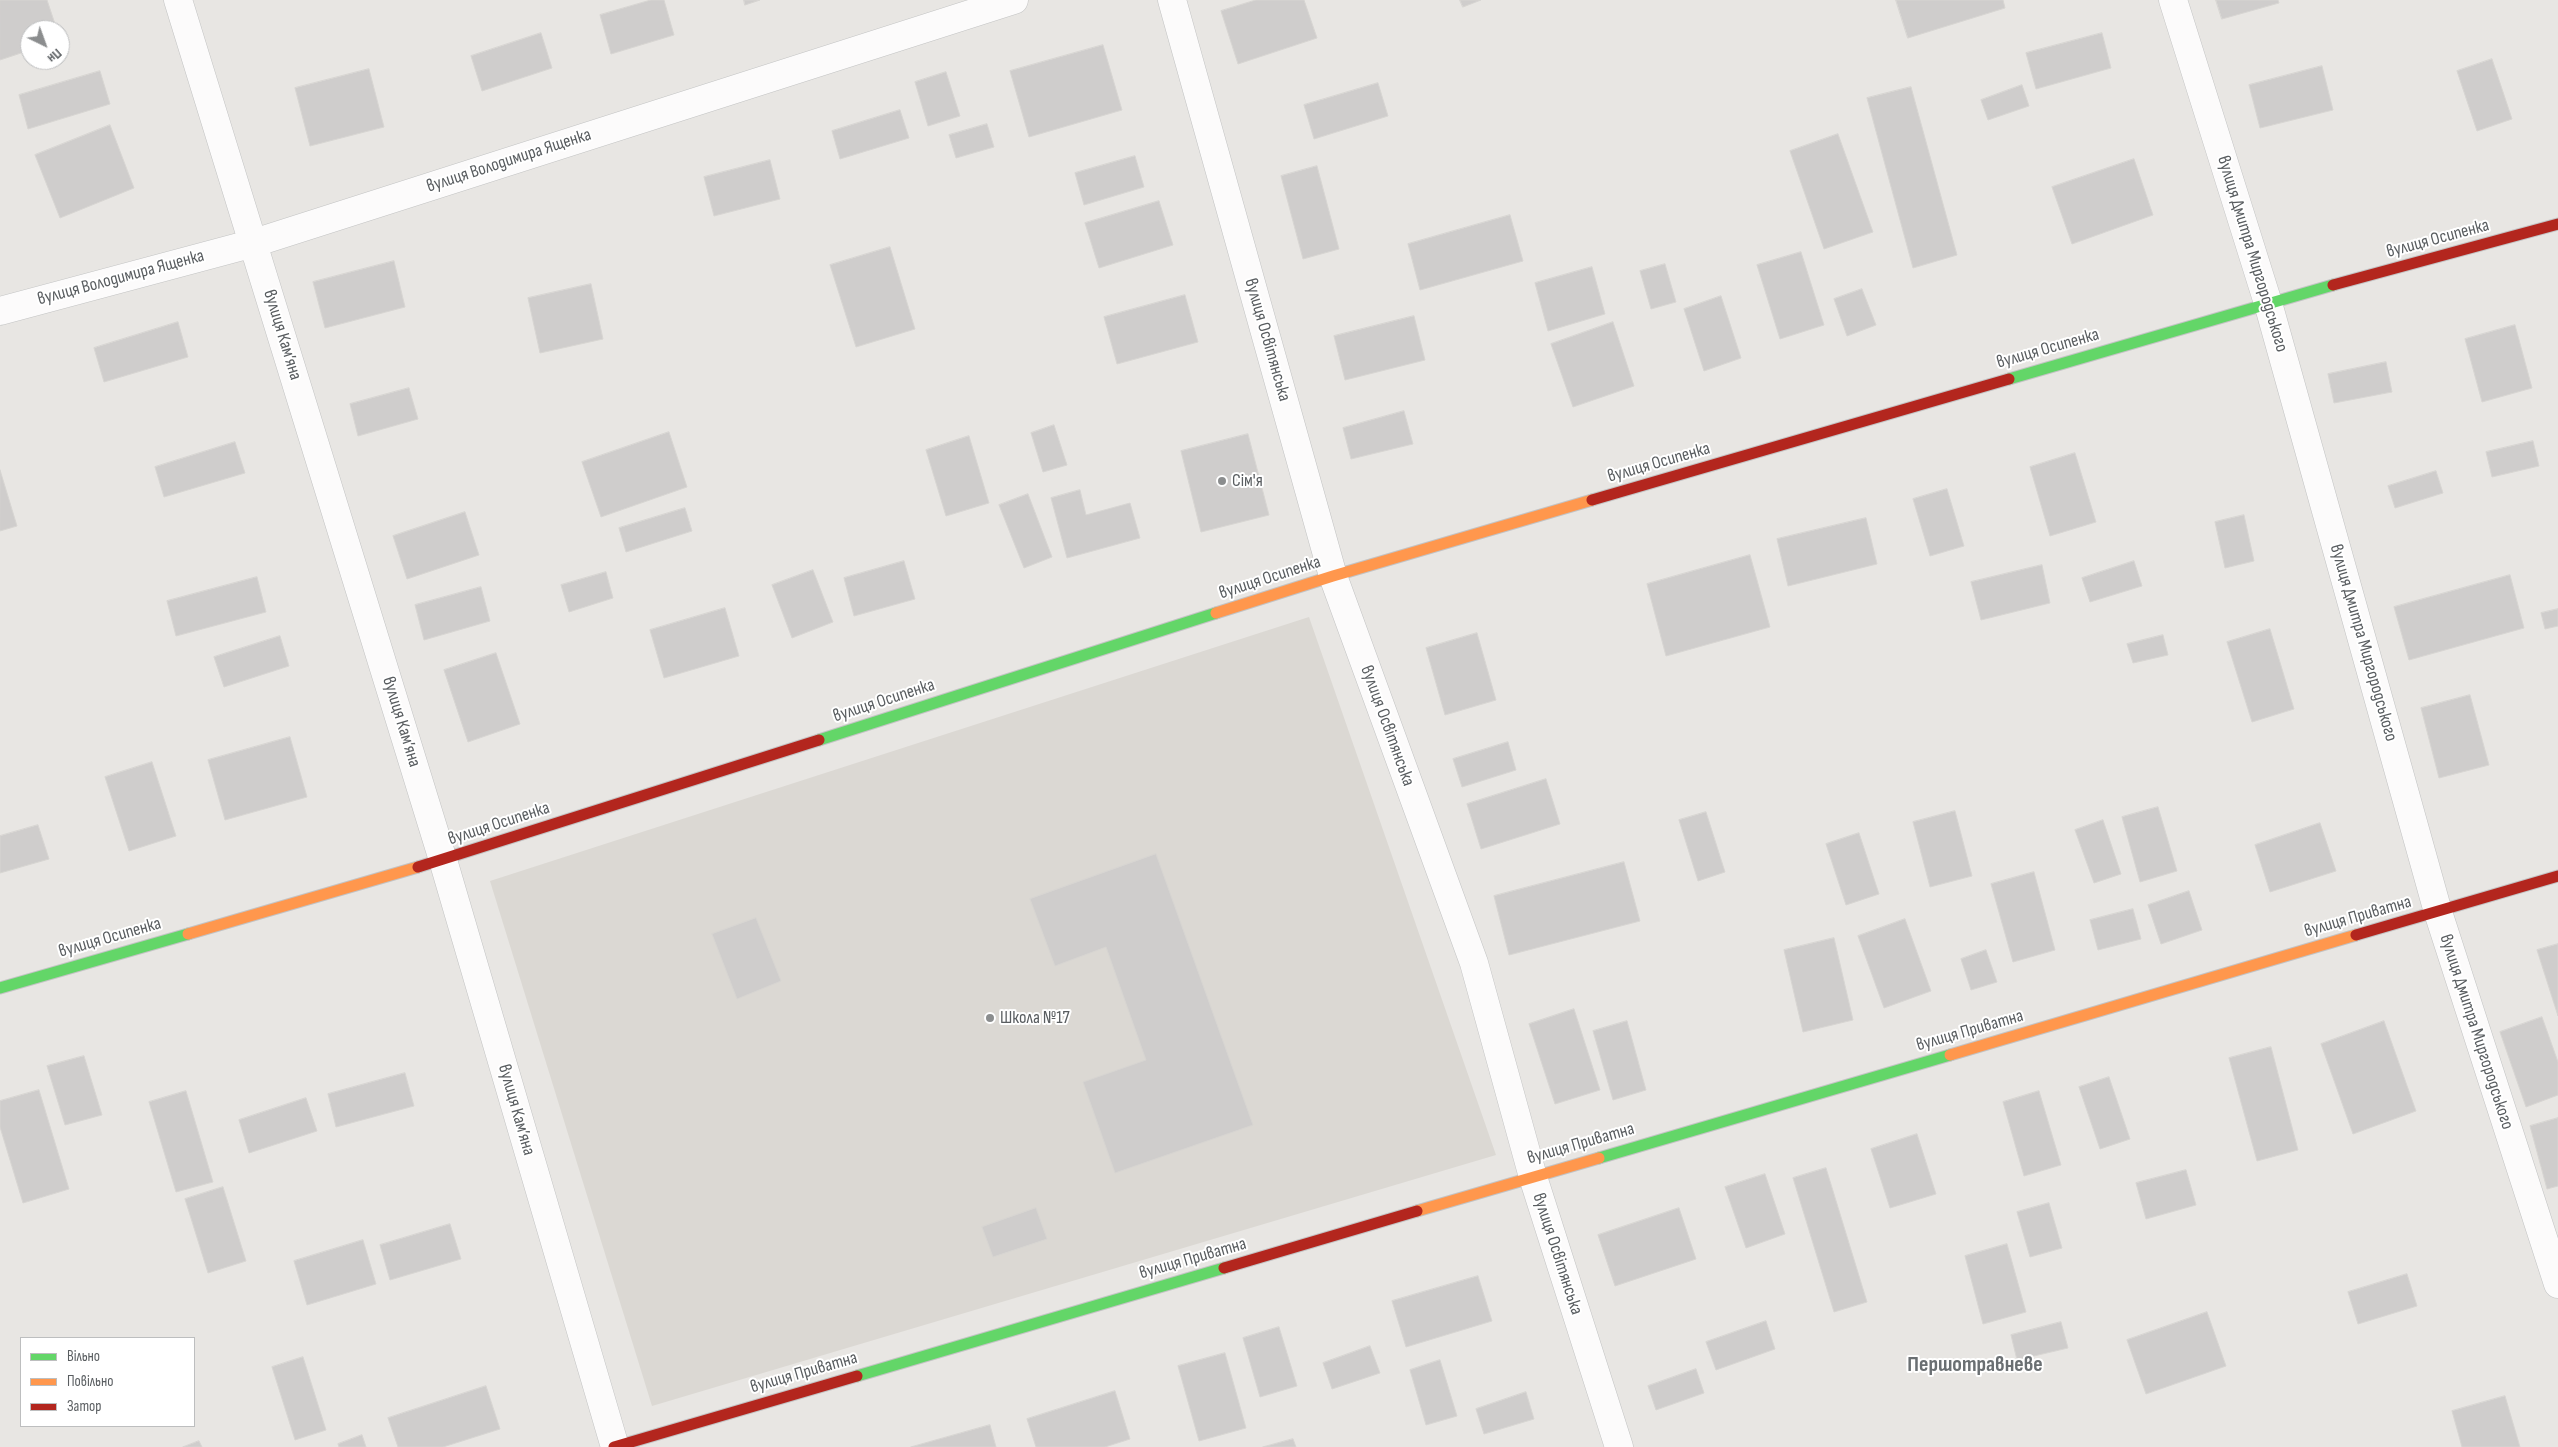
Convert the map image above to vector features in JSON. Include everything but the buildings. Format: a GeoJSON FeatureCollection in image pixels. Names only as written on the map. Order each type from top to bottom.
{"type":"FeatureCollection","features":[{"type":"Feature","properties":{"kind":"street","name":"вулиця Кам’яна"},"geometry":{"type":"LineString","coordinates":[[178,0],[443,860],[615,1447]]}},
{"type":"Feature","properties":{"kind":"street","name":"вулиця Володимира Ященка"},"geometry":{"type":"LineString","coordinates":[[0,311],[254,243],[1014,0]]}},
{"type":"Feature","properties":{"kind":"street","name":"вулиця Освітянська"},"geometry":{"type":"LineString","coordinates":[[1172,0],[1333,576],[1474,963],[1533,1177],[1619,1447]]}},
{"type":"Feature","properties":{"kind":"street","name":"вулиця Дмитра Миргородського"},"geometry":{"type":"LineString","coordinates":[[2173,0],[2268,303],[2438,912],[2558,1284]]}},
{"type":"Feature","properties":{"kind":"street","name":"вулиця Осипенка"},"geometry":{"type":"LineString","coordinates":[[0,988],[443,860],[1333,576],[2268,303],[2558,224]]}},
{"type":"Feature","properties":{"kind":"street","name":"вулиця Приватна"},"geometry":{"type":"LineString","coordinates":[[615,1447],[2558,876]]}},
{"type":"Feature","properties":{"kind":"shaded area","name":"Школа №17"},"geometry":{"type":"Polygon","coordinates":[[[1309,617],[1496,1155],[652,1406],[490,881],[1309,617]]]}},
{"type":"Feature","properties":{"kind":"traffic: fast"},"geometry":{"type":"LineString","coordinates":[[2009,379],[2333,285]]}},
{"type":"Feature","properties":{"kind":"traffic: fast"},"geometry":{"type":"LineString","coordinates":[[819,740],[1216,613]]}},
{"type":"Feature","properties":{"kind":"traffic: fast"},"geometry":{"type":"LineString","coordinates":[[0,988],[188,934]]}},
{"type":"Feature","properties":{"kind":"traffic: fast"},"geometry":{"type":"LineString","coordinates":[[1599,1158],[1950,1055]]}},
{"type":"Feature","properties":{"kind":"traffic: fast"},"geometry":{"type":"LineString","coordinates":[[857,1376],[1224,1268]]}},
{"type":"Feature","properties":{"kind":"traffic: slow"},"geometry":{"type":"LineString","coordinates":[[1216,613],[1333,576],[1592,500]]}},
{"type":"Feature","properties":{"kind":"traffic: slow"},"geometry":{"type":"LineString","coordinates":[[188,934],[418,867]]}},
{"type":"Feature","properties":{"kind":"traffic: slow"},"geometry":{"type":"LineString","coordinates":[[1950,1055],[2356,935]]}},
{"type":"Feature","properties":{"kind":"traffic: slow"},"geometry":{"type":"LineString","coordinates":[[1417,1211],[1599,1158]]}},
{"type":"Feature","properties":{"kind":"traffic: jam"},"geometry":{"type":"LineString","coordinates":[[2333,285],[2558,224]]}},
{"type":"Feature","properties":{"kind":"traffic: jam"},"geometry":{"type":"LineString","coordinates":[[1592,500],[2009,379]]}},
{"type":"Feature","properties":{"kind":"traffic: jam"},"geometry":{"type":"LineString","coordinates":[[418,867],[819,740]]}},
{"type":"Feature","properties":{"kind":"traffic: jam"},"geometry":{"type":"LineString","coordinates":[[2356,935],[2558,876]]}},
{"type":"Feature","properties":{"kind":"traffic: jam"},"geometry":{"type":"LineString","coordinates":[[1224,1268],[1417,1211]]}},
{"type":"Feature","properties":{"kind":"traffic: jam"},"geometry":{"type":"LineString","coordinates":[[614,1447],[857,1376]]}},
{"type":"Feature","properties":{"kind":"place","name":"Сім'я"},"geometry":{"type":"Point","coordinates":[1222,481]}},
{"type":"Feature","properties":{"kind":"place","name":"Школа №17"},"geometry":{"type":"Point","coordinates":[990,1018]}},
{"type":"Feature","properties":{"kind":"district","name":"Першотравневе"},"geometry":{"type":"Point","coordinates":[1975,1365]}}]}
